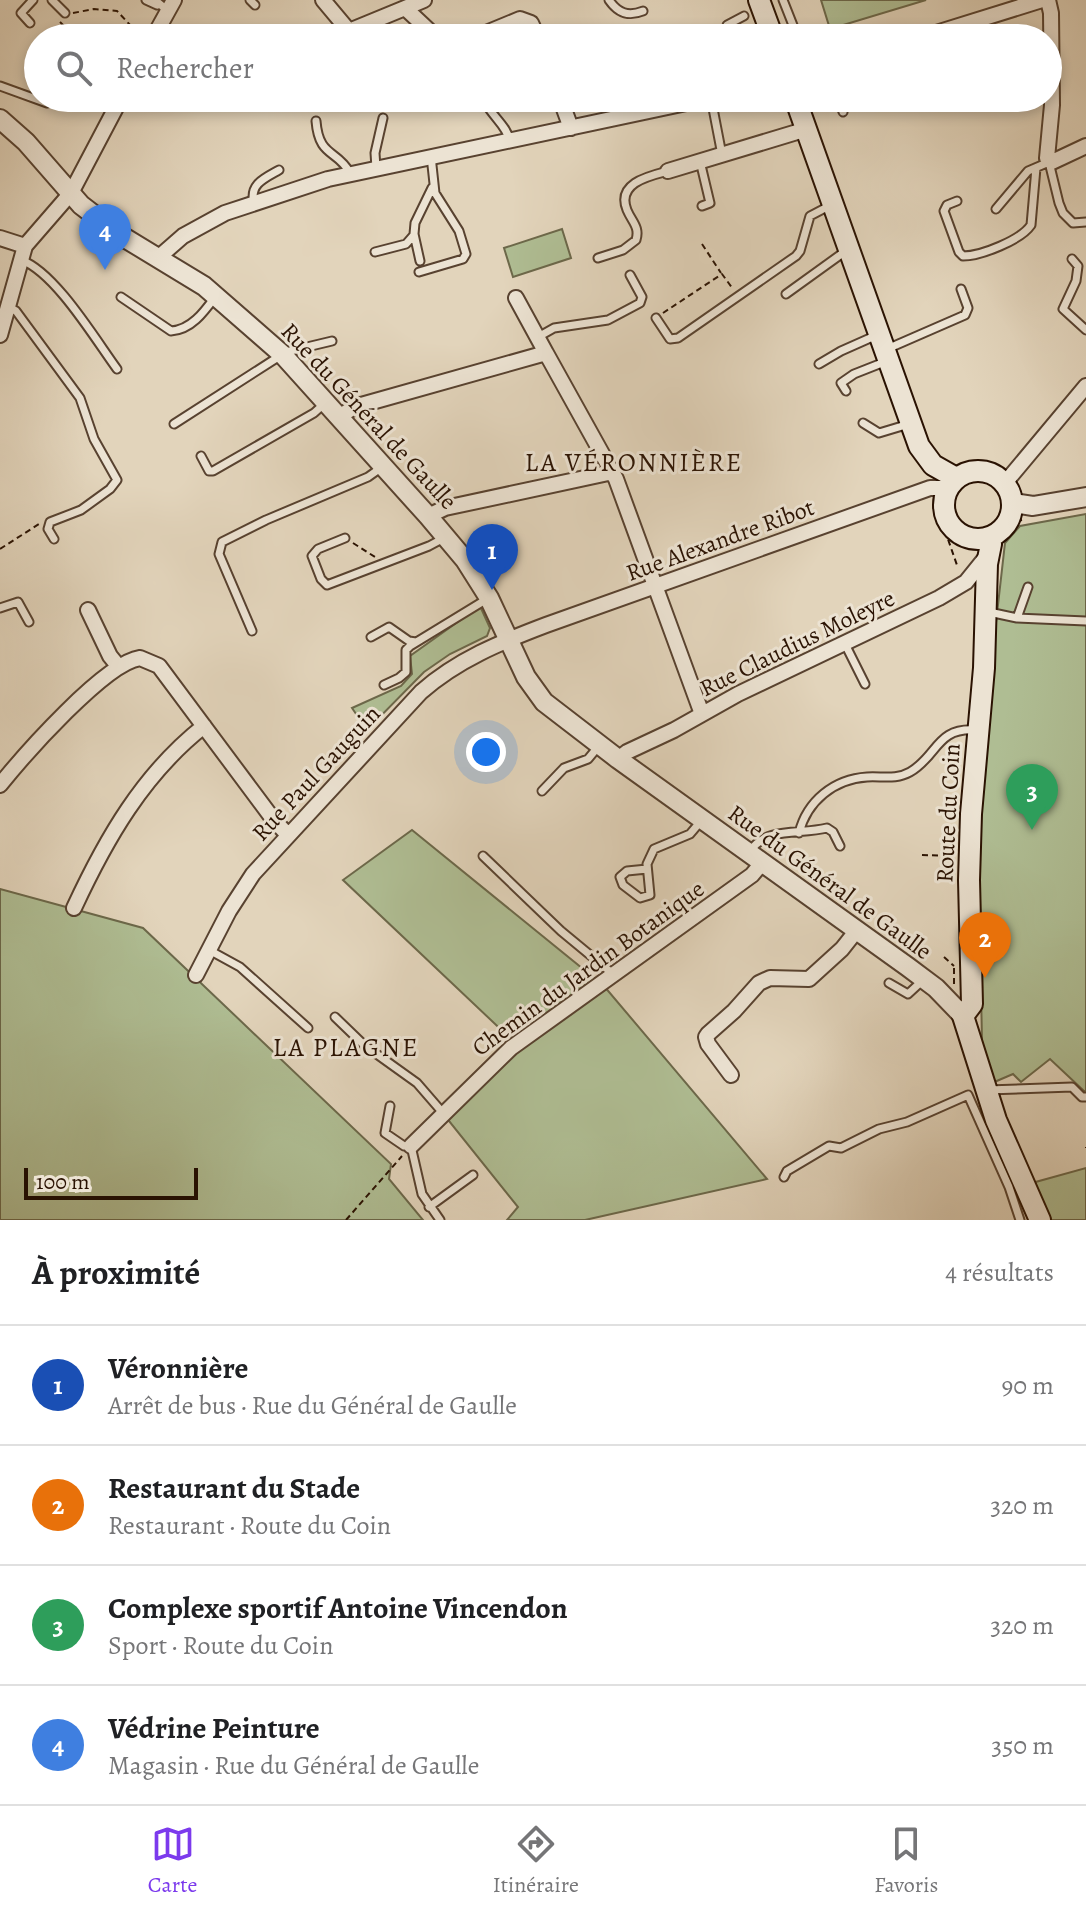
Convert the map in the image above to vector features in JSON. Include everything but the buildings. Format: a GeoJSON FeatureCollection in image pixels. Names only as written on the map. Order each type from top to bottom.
{"type":"FeatureCollection","features":[{"type":"Feature","properties":{"kind":"main road"},"geometry":{"type":"LineString","coordinates":[[759,0],[768,24]]}},
{"type":"Feature","properties":{"kind":"main road"},"geometry":{"type":"LineString","coordinates":[[801,112],[911,423],[925,456],[945,485],[940,508],[947,521],[963,536],[988,547],[1008,523],[1013,503],[1005,483],[997,476],[982,471],[970,472],[945,485]]}},
{"type":"Feature","properties":{"kind":"main road","name":"Route du Coin"},"geometry":{"type":"LineString","coordinates":[[988,547],[979,730],[971,814],[972,1004],[963,1016],[985,1090],[1040,1220]]}},
{"type":"Feature","properties":{"kind":"street"},"geometry":{"type":"LineString","coordinates":[[323,0],[343,24]]}},
{"type":"Feature","properties":{"kind":"street"},"geometry":{"type":"LineString","coordinates":[[366,24],[424,0]]}},
{"type":"Feature","properties":{"kind":"street"},"geometry":{"type":"LineString","coordinates":[[966,24],[1045,0],[1051,13],[1051,24]]}},
{"type":"Feature","properties":{"kind":"street"},"geometry":{"type":"LineString","coordinates":[[157,24],[163,4]]}},
{"type":"Feature","properties":{"kind":"street"},"geometry":{"type":"LineString","coordinates":[[405,8],[422,24]]}},
{"type":"Feature","properties":{"kind":"street"},"geometry":{"type":"LineString","coordinates":[[508,24],[520,19],[531,24]]}},
{"type":"Feature","properties":{"kind":"street"},"geometry":{"type":"LineString","coordinates":[[0,335],[23,253],[71,193],[114,112]]}},
{"type":"Feature","properties":{"kind":"street"},"geometry":{"type":"LineString","coordinates":[[565,112],[571,128]]}},
{"type":"Feature","properties":{"kind":"street"},"geometry":{"type":"LineString","coordinates":[[159,257],[173,243],[207,222],[254,203],[350,173],[646,112]]}},
{"type":"Feature","properties":{"kind":"street"},"geometry":{"type":"LineString","coordinates":[[1043,165],[1047,158],[1051,112]]}},
{"type":"Feature","properties":{"kind":"street","name":"Rue du Général de Gaulle"},"geometry":{"type":"LineString","coordinates":[[0,119],[100,221],[216,295],[283,355],[446,536],[489,598],[533,690],[544,702],[923,979],[963,1016]]}},
{"type":"Feature","properties":{"kind":"street"},"geometry":{"type":"LineString","coordinates":[[668,171],[807,129]]}},
{"type":"Feature","properties":{"kind":"street"},"geometry":{"type":"LineString","coordinates":[[1043,165],[1086,146]]}},
{"type":"Feature","properties":{"kind":"street"},"geometry":{"type":"LineString","coordinates":[[0,238],[23,253]]}},
{"type":"Feature","properties":{"kind":"street"},"geometry":{"type":"LineString","coordinates":[[516,298],[613,472],[702,714]]}},
{"type":"Feature","properties":{"kind":"street"},"geometry":{"type":"LineString","coordinates":[[339,417],[354,407],[546,353]]}},
{"type":"Feature","properties":{"kind":"street"},"geometry":{"type":"LineString","coordinates":[[1005,483],[1086,386]]}},
{"type":"Feature","properties":{"kind":"street"},"geometry":{"type":"LineString","coordinates":[[428,516],[445,508],[613,472]]}},
{"type":"Feature","properties":{"kind":"street","name":"Rue Alexandre Ribot"},"geometry":{"type":"LineString","coordinates":[[508,640],[945,485]]}},
{"type":"Feature","properties":{"kind":"street"},"geometry":{"type":"LineString","coordinates":[[1013,503],[1033,506],[1086,497]]}},
{"type":"Feature","properties":{"kind":"street","name":"Rue Claudius Moleyre"},"geometry":{"type":"LineString","coordinates":[[618,759],[738,694],[961,586],[988,547]]}},
{"type":"Feature","properties":{"kind":"street"},"geometry":{"type":"LineString","coordinates":[[88,610],[110,656],[119,667]]}},
{"type":"Feature","properties":{"kind":"street","name":"Rue Paul Gauguin"},"geometry":{"type":"LineString","coordinates":[[196,975],[229,911],[253,874],[287,834],[428,686],[467,659],[508,640]]}},
{"type":"Feature","properties":{"kind":"street"},"geometry":{"type":"LineString","coordinates":[[0,785],[74,704],[119,667],[131,659],[140,658],[159,666],[287,834]]}},
{"type":"Feature","properties":{"kind":"street"},"geometry":{"type":"LineString","coordinates":[[74,908],[98,856],[120,819],[170,756],[204,726]]}},
{"type":"Feature","properties":{"kind":"street","name":"Chemin du Jardin Botanique"},"geometry":{"type":"LineString","coordinates":[[411,1146],[511,1048],[752,875],[756,858]]}},
{"type":"Feature","properties":{"kind":"street"},"geometry":{"type":"LineString","coordinates":[[731,1075],[708,1044],[708,1034],[759,983],[770,978],[809,979],[842,949],[857,930]]}},
{"type":"Feature","properties":{"kind":"lane"},"geometry":{"type":"LineString","coordinates":[[30,23],[21,13],[33,0]]}},
{"type":"Feature","properties":{"kind":"lane"},"geometry":{"type":"LineString","coordinates":[[52,0],[65,13]]}},
{"type":"Feature","properties":{"kind":"lane"},"geometry":{"type":"LineString","coordinates":[[146,0],[163,4]]}},
{"type":"Feature","properties":{"kind":"lane"},"geometry":{"type":"LineString","coordinates":[[609,0],[626,14],[643,11]]}},
{"type":"Feature","properties":{"kind":"lane"},"geometry":{"type":"LineString","coordinates":[[783,0],[792,24]]}},
{"type":"Feature","properties":{"kind":"lane"},"geometry":{"type":"LineString","coordinates":[[729,24],[744,16]]}},
{"type":"Feature","properties":{"kind":"lane"},"geometry":{"type":"LineString","coordinates":[[0,86],[24,95]]}},
{"type":"Feature","properties":{"kind":"lane"},"geometry":{"type":"LineString","coordinates":[[491,112],[508,132],[510,141]]}},
{"type":"Feature","properties":{"kind":"lane"},"geometry":{"type":"LineString","coordinates":[[714,112],[722,155]]}},
{"type":"Feature","properties":{"kind":"lane"},"geometry":{"type":"LineString","coordinates":[[376,168],[375,153],[383,118]]}},
{"type":"Feature","properties":{"kind":"lane"},"geometry":{"type":"LineString","coordinates":[[316,121],[319,142],[350,173]]}},
{"type":"Feature","properties":{"kind":"lane"},"geometry":{"type":"LineString","coordinates":[[419,272],[463,259],[466,254],[459,231],[433,186],[431,156]]}},
{"type":"Feature","properties":{"kind":"lane"},"geometry":{"type":"LineString","coordinates":[[700,161],[710,203],[702,206]]}},
{"type":"Feature","properties":{"kind":"lane"},"geometry":{"type":"LineString","coordinates":[[957,201],[947,205],[944,211],[963,256],[971,256],[1017,238],[1031,225],[1043,165]]}},
{"type":"Feature","properties":{"kind":"lane"},"geometry":{"type":"LineString","coordinates":[[996,209],[1028,171],[1043,165]]}},
{"type":"Feature","properties":{"kind":"lane"},"geometry":{"type":"LineString","coordinates":[[1043,165],[1063,213],[1073,223],[1086,222]]}},
{"type":"Feature","properties":{"kind":"lane"},"geometry":{"type":"LineString","coordinates":[[254,203],[252,193],[257,184],[279,170]]}},
{"type":"Feature","properties":{"kind":"lane"},"geometry":{"type":"LineString","coordinates":[[598,258],[623,250],[636,240],[637,228],[626,206],[626,194],[637,181],[668,171]]}},
{"type":"Feature","properties":{"kind":"lane"},"geometry":{"type":"LineString","coordinates":[[375,252],[410,243],[416,216],[433,186]]}},
{"type":"Feature","properties":{"kind":"lane"},"geometry":{"type":"LineString","coordinates":[[656,318],[673,340],[796,256],[810,216],[833,204]]}},
{"type":"Feature","properties":{"kind":"lane"},"geometry":{"type":"LineString","coordinates":[[414,234],[420,261]]}},
{"type":"Feature","properties":{"kind":"lane"},"geometry":{"type":"LineString","coordinates":[[786,294],[849,250]]}},
{"type":"Feature","properties":{"kind":"lane"},"geometry":{"type":"LineString","coordinates":[[23,253],[52,282],[117,369]]}},
{"type":"Feature","properties":{"kind":"lane"},"geometry":{"type":"LineString","coordinates":[[1072,259],[1078,266],[1078,275],[1063,309],[1086,330]]}},
{"type":"Feature","properties":{"kind":"lane"},"geometry":{"type":"LineString","coordinates":[[538,337],[554,328],[608,320],[640,303],[642,297],[630,275]]}},
{"type":"Feature","properties":{"kind":"lane"},"geometry":{"type":"LineString","coordinates":[[846,391],[841,383],[884,348],[965,315],[968,308],[961,289]]}},
{"type":"Feature","properties":{"kind":"lane"},"geometry":{"type":"LineString","coordinates":[[121,297],[171,331],[182,330],[189,325],[216,295]]}},
{"type":"Feature","properties":{"kind":"lane"},"geometry":{"type":"LineString","coordinates":[[8,307],[16,311],[80,398],[94,439],[117,480],[115,485],[91,503],[70,515],[54,519],[48,525],[54,539]]}},
{"type":"Feature","properties":{"kind":"lane"},"geometry":{"type":"LineString","coordinates":[[174,424],[292,350],[332,341]]}},
{"type":"Feature","properties":{"kind":"lane"},"geometry":{"type":"LineString","coordinates":[[819,364],[838,352],[866,342],[884,348]]}},
{"type":"Feature","properties":{"kind":"lane"},"geometry":{"type":"LineString","coordinates":[[201,456],[209,471],[213,471],[314,413],[326,402]]}},
{"type":"Feature","properties":{"kind":"lane"},"geometry":{"type":"LineString","coordinates":[[863,423],[882,433],[911,423]]}},
{"type":"Feature","properties":{"kind":"lane"},"geometry":{"type":"LineString","coordinates":[[252,631],[219,554],[222,542],[227,537],[359,481],[384,465]]}},
{"type":"Feature","properties":{"kind":"lane"},"geometry":{"type":"LineString","coordinates":[[345,538],[318,549],[312,556],[321,579],[327,585],[435,544],[446,536]]}},
{"type":"Feature","properties":{"kind":"lane"},"geometry":{"type":"LineString","coordinates":[[1017,618],[1028,587]]}},
{"type":"Feature","properties":{"kind":"lane"},"geometry":{"type":"LineString","coordinates":[[384,685],[403,675],[407,668],[406,650],[489,598]]}},
{"type":"Feature","properties":{"kind":"lane"},"geometry":{"type":"LineString","coordinates":[[0,608],[18,602],[29,622]]}},
{"type":"Feature","properties":{"kind":"lane"},"geometry":{"type":"LineString","coordinates":[[986,611],[1017,618],[1086,621]]}},
{"type":"Feature","properties":{"kind":"lane"},"geometry":{"type":"LineString","coordinates":[[371,637],[389,627],[409,641],[416,642]]}},
{"type":"Feature","properties":{"kind":"lane"},"geometry":{"type":"LineString","coordinates":[[844,642],[865,684]]}},
{"type":"Feature","properties":{"kind":"lane"},"geometry":{"type":"LineString","coordinates":[[799,833],[809,808],[829,789],[856,778],[903,775],[915,768],[953,731],[979,730]]}},
{"type":"Feature","properties":{"kind":"lane"},"geometry":{"type":"LineString","coordinates":[[542,791],[564,768],[588,759],[600,745]]}},
{"type":"Feature","properties":{"kind":"lane"},"geometry":{"type":"LineString","coordinates":[[647,869],[627,871],[620,877],[623,885],[640,898],[647,898],[651,890],[647,869],[654,849],[690,834],[702,819]]}},
{"type":"Feature","properties":{"kind":"lane"},"geometry":{"type":"LineString","coordinates":[[756,858],[764,837],[776,833],[830,828],[840,846]]}},
{"type":"Feature","properties":{"kind":"lane"},"geometry":{"type":"LineString","coordinates":[[483,856],[561,931],[613,974]]}},
{"type":"Feature","properties":{"kind":"lane"},"geometry":{"type":"LineString","coordinates":[[209,950],[240,967],[308,1028]]}},
{"type":"Feature","properties":{"kind":"lane"},"geometry":{"type":"LineString","coordinates":[[889,983],[908,994],[923,979]]}},
{"type":"Feature","properties":{"kind":"lane"},"geometry":{"type":"LineString","coordinates":[[335,1017],[364,1045],[417,1083],[443,1113]]}},
{"type":"Feature","properties":{"kind":"lane"},"geometry":{"type":"LineString","coordinates":[[985,1090],[1072,1087],[1086,1097]]}},
{"type":"Feature","properties":{"kind":"lane"},"geometry":{"type":"LineString","coordinates":[[784,1177],[787,1171],[829,1146],[841,1148],[879,1129],[907,1122],[968,1095],[1009,1187],[1020,1220]]}},
{"type":"Feature","properties":{"kind":"lane"},"geometry":{"type":"LineString","coordinates":[[390,1106],[385,1133],[404,1146],[411,1146],[418,1184],[429,1207],[440,1220]]}},
{"type":"Feature","properties":{"kind":"lane"},"geometry":{"type":"LineString","coordinates":[[429,1207],[473,1175]]}},
{"type":"Feature","properties":{"kind":"path"},"geometry":{"type":"LineString","coordinates":[[62,24],[65,13],[113,10],[130,24]]}},
{"type":"Feature","properties":{"kind":"path"},"geometry":{"type":"LineString","coordinates":[[702,244],[738,297]]}},
{"type":"Feature","properties":{"kind":"path"},"geometry":{"type":"LineString","coordinates":[[656,318],[722,274]]}},
{"type":"Feature","properties":{"kind":"path"},"geometry":{"type":"LineString","coordinates":[[945,485],[940,508],[961,576]]}},
{"type":"Feature","properties":{"kind":"path"},"geometry":{"type":"LineString","coordinates":[[0,549],[38,524],[48,525]]}},
{"type":"Feature","properties":{"kind":"path"},"geometry":{"type":"LineString","coordinates":[[345,538],[386,563]]}},
{"type":"Feature","properties":{"kind":"path"},"geometry":{"type":"LineString","coordinates":[[922,855],[957,856]]}},
{"type":"Feature","properties":{"kind":"path"},"geometry":{"type":"LineString","coordinates":[[944,957],[954,966],[952,981],[956,988]]}},
{"type":"Feature","properties":{"kind":"path"},"geometry":{"type":"LineString","coordinates":[[346,1220],[411,1146]]}},
{"type":"Feature","properties":{"kind":"green space"},"geometry":{"type":"Polygon","coordinates":[[[821,0],[926,0],[847,24],[828,24],[821,0]]]}},
{"type":"Feature","properties":{"kind":"green space"},"geometry":{"type":"Polygon","coordinates":[[[562,229],[571,258],[513,277],[504,248],[562,229]]]}},
{"type":"Feature","properties":{"kind":"green space"},"geometry":{"type":"Polygon","coordinates":[[[1086,514],[1084,1091],[1050,1059],[1021,1082],[1013,1074],[992,1083],[982,1041],[977,790],[1005,543],[1020,526],[1086,514]]]}},
{"type":"Feature","properties":{"kind":"green space"},"geometry":{"type":"Polygon","coordinates":[[[480,606],[490,628],[487,636],[450,654],[424,672],[367,730],[352,708],[401,686],[412,674],[410,656],[480,606]]]}},
{"type":"Feature","properties":{"kind":"green space"},"geometry":{"type":"Polygon","coordinates":[[[412,830],[604,986],[767,1179],[585,1220],[507,1220],[518,1207],[445,1116],[512,1040],[343,880],[412,830]]]}},
{"type":"Feature","properties":{"kind":"green space"},"geometry":{"type":"Polygon","coordinates":[[[0,889],[143,928],[391,1164],[389,1179],[423,1220],[0,1220],[0,889]]]}},
{"type":"Feature","properties":{"kind":"green space"},"geometry":{"type":"Polygon","coordinates":[[[1086,1168],[1086,1220],[1049,1220],[1032,1183],[1086,1168]]]}},
{"type":"Feature","properties":{"kind":"place","name":"Védrine Peinture"},"geometry":{"type":"Point","coordinates":[105,270]}},
{"type":"Feature","properties":{"kind":"place","name":"Véronnière"},"geometry":{"type":"Point","coordinates":[492,590]}},
{"type":"Feature","properties":{"kind":"place","name":"Complexe sportif Antoine Vincendon"},"geometry":{"type":"Point","coordinates":[1032,830]}},
{"type":"Feature","properties":{"kind":"place","name":"Restaurant du Stade"},"geometry":{"type":"Point","coordinates":[985,978]}},
{"type":"Feature","properties":{"kind":"district","name":"LA VÉRONNIÈRE"},"geometry":{"type":"Point","coordinates":[634,462]}},
{"type":"Feature","properties":{"kind":"district","name":"LA PLAGNE"},"geometry":{"type":"Point","coordinates":[346,1047]}}]}
